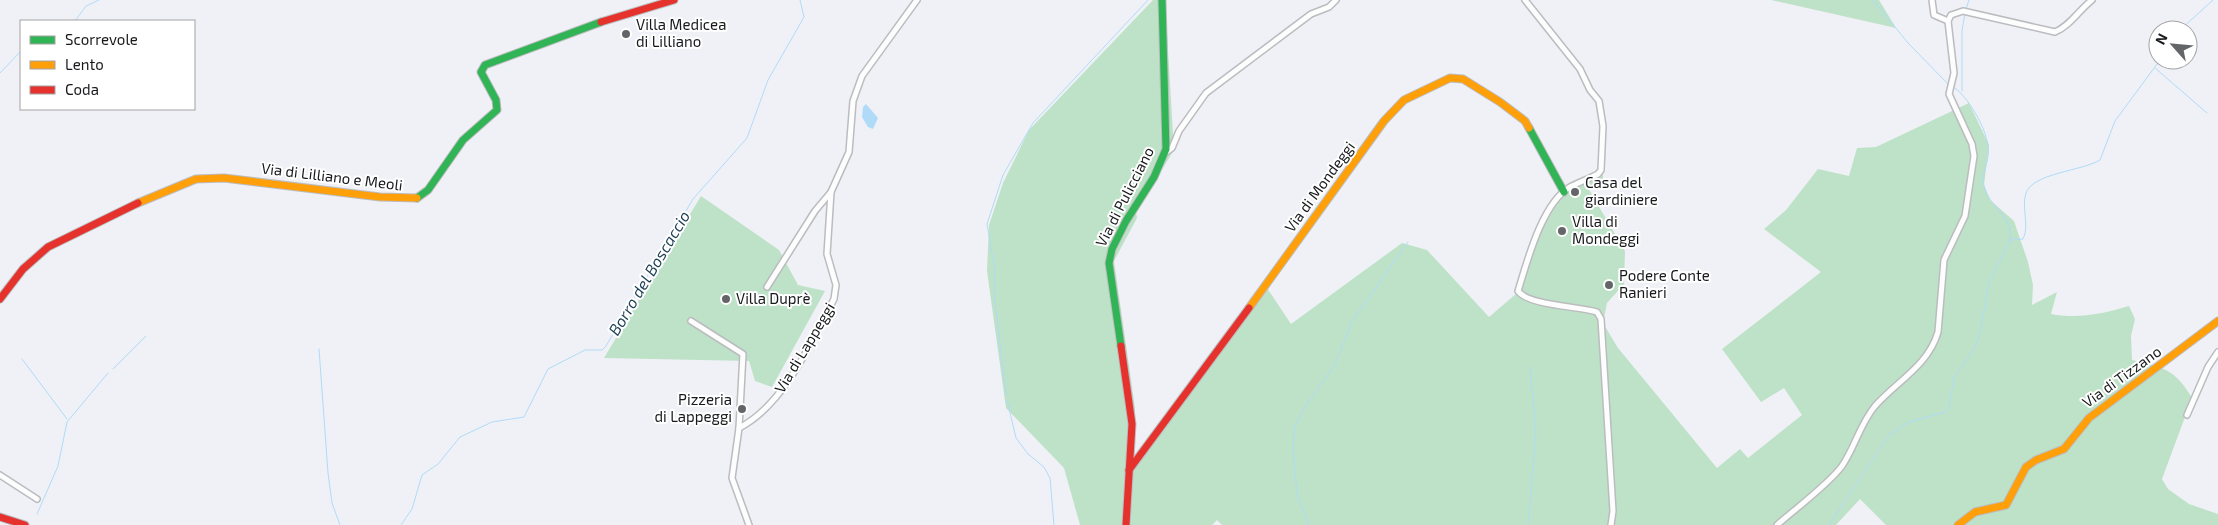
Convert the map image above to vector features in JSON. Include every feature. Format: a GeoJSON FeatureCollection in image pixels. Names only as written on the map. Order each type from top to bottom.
{"type":"FeatureCollection","features":[{"type":"Feature","properties":{"kind":"street","name":"Via di Lilliano e Meoli"},"geometry":{"type":"LineString","coordinates":[[0,299],[23,269],[48,247],[123,210],[196,179],[224,178],[380,198],[416,199],[428,190],[463,140],[497,110],[495,96],[482,76],[481,72],[485,65],[608,19],[674,0]]}},
{"type":"Feature","properties":{"kind":"street","name":"Via di Lappeggi"},"geometry":{"type":"LineString","coordinates":[[768,287],[815,211],[831,192],[849,152],[853,101],[862,76],[917,0]]}},
{"type":"Feature","properties":{"kind":"street","name":"Via di Pulicciano"},"geometry":{"type":"LineString","coordinates":[[1126,525],[1132,417],[1110,259],[1114,245],[1165,153],[1162,0]]}},
{"type":"Feature","properties":{"kind":"street"},"geometry":{"type":"LineString","coordinates":[[1165,153],[1172,148],[1180,132],[1206,93],[1312,14],[1329,6],[1336,0]]}},
{"type":"Feature","properties":{"kind":"street"},"geometry":{"type":"LineString","coordinates":[[1525,0],[1580,69],[1590,90],[1599,101],[1601,111],[1601,170],[1564,192],[1549,211],[1536,234],[1518,291],[1521,295],[1535,300],[1597,312],[1601,319],[1613,511],[1611,525]]}},
{"type":"Feature","properties":{"kind":"street"},"geometry":{"type":"LineString","coordinates":[[1932,0],[1934,15],[1948,21]]}},
{"type":"Feature","properties":{"kind":"street"},"geometry":{"type":"LineString","coordinates":[[1777,525],[1838,470],[1867,416],[1889,391],[1922,362],[1935,342],[1938,332],[1944,260],[1965,216],[1974,156],[1972,144],[1950,99],[1954,73],[1948,21],[1951,15],[1962,11],[2055,32],[2067,24],[2078,11],[2092,0]]}},
{"type":"Feature","properties":{"kind":"street","name":"Via di Mondeggi"},"geometry":{"type":"LineString","coordinates":[[1130,470],[1384,121],[1404,100],[1450,78],[1463,80],[1500,102],[1525,121],[1564,192]]}},
{"type":"Feature","properties":{"kind":"street","name":"Via di Lappeggi"},"geometry":{"type":"LineString","coordinates":[[740,428],[754,420],[780,393],[834,299],[836,285],[827,254],[831,192]]}},
{"type":"Feature","properties":{"kind":"street","name":"Via di Tizzano"},"geometry":{"type":"LineString","coordinates":[[1958,525],[1967,515],[1977,510],[1994,509],[2006,505],[2026,467],[2036,460],[2064,449],[2074,439],[2089,418],[2218,321]]}},
{"type":"Feature","properties":{"kind":"street"},"geometry":{"type":"LineString","coordinates":[[691,322],[743,354],[740,428],[732,478],[749,525]]}},
{"type":"Feature","properties":{"kind":"street"},"geometry":{"type":"LineString","coordinates":[[2187,415],[2208,367],[2218,352]]}},
{"type":"Feature","properties":{"kind":"street"},"geometry":{"type":"LineString","coordinates":[[0,475],[37,499]]}},
{"type":"Feature","properties":{"kind":"street"},"geometry":{"type":"LineString","coordinates":[[0,517],[25,525]]}},
{"type":"Feature","properties":{"kind":"green space"},"geometry":{"type":"Polygon","coordinates":[[[1153,0],[1165,0],[1174,150],[1136,212],[1137,218],[1114,261],[1135,408],[1132,469],[1267,288],[1291,324],[1402,243],[1427,250],[1489,317],[1517,293],[1521,296],[1520,289],[1542,225],[1566,192],[1603,174],[1603,179],[1588,188],[1625,251],[1624,284],[1607,303],[1603,323],[1618,348],[1717,468],[1740,449],[1748,458],[1802,415],[1784,388],[1761,402],[1722,349],[1821,272],[1764,229],[1786,210],[1818,169],[1849,176],[1857,148],[1876,147],[1969,103],[1989,145],[1984,185],[1990,200],[2014,221],[2028,262],[2033,285],[2032,305],[2057,292],[2051,314],[2090,315],[2129,306],[2135,319],[2131,336],[2132,360],[2160,367],[2174,375],[2192,398],[2162,479],[2168,489],[2189,504],[2218,514],[2218,525],[1886,525],[1860,499],[1836,525],[1222,525],[1217,520],[1212,525],[1080,525],[1064,468],[1006,408],[987,271],[989,225],[1003,183],[1029,130],[1153,0]]]}},
{"type":"Feature","properties":{"kind":"green space"},"geometry":{"type":"Polygon","coordinates":[[[1771,0],[1879,0],[1896,28],[1771,0]]]}},
{"type":"Feature","properties":{"kind":"green space"},"geometry":{"type":"Polygon","coordinates":[[[701,196],[779,250],[798,285],[825,291],[772,387],[755,381],[749,361],[604,358],[701,196]]]}},
{"type":"Feature","properties":{"kind":"water"},"geometry":{"type":"Polygon","coordinates":[[[866,104],[878,118],[873,129],[868,127],[862,117],[863,107],[866,104]]]}},
{"type":"Feature","properties":{"kind":"waterway"},"geometry":{"type":"LineString","coordinates":[[76,20],[86,6],[99,0]]}},
{"type":"Feature","properties":{"kind":"waterway","name":"Borro del Boscaccio"},"geometry":{"type":"LineString","coordinates":[[401,525],[412,509],[422,475],[438,464],[460,437],[492,422],[524,417],[548,369],[585,350],[602,350],[606,346],[693,199],[747,138],[768,80],[804,17],[800,0]]}},
{"type":"Feature","properties":{"kind":"waterway"},"geometry":{"type":"LineString","coordinates":[[1006,395],[994,293],[995,270],[987,224],[1003,175],[1033,123],[1148,0]]}},
{"type":"Feature","properties":{"kind":"waterway"},"geometry":{"type":"LineString","coordinates":[[1873,0],[1908,43],[1949,85]]}},
{"type":"Feature","properties":{"kind":"waterway"},"geometry":{"type":"LineString","coordinates":[[1966,9],[1969,0]]}},
{"type":"Feature","properties":{"kind":"waterway"},"geometry":{"type":"LineString","coordinates":[[2191,20],[2213,0]]}},
{"type":"Feature","properties":{"kind":"waterway"},"geometry":{"type":"LineString","coordinates":[[1962,91],[1962,31],[1965,13]]}},
{"type":"Feature","properties":{"kind":"waterway"},"geometry":{"type":"LineString","coordinates":[[0,73],[20,52]]}},
{"type":"Feature","properties":{"kind":"waterway"},"geometry":{"type":"LineString","coordinates":[[2011,240],[2023,239],[2025,234],[2024,205],[2026,193],[2030,186],[2048,177],[2100,160],[2115,121],[2153,70]]}},
{"type":"Feature","properties":{"kind":"waterway"},"geometry":{"type":"LineString","coordinates":[[2157,70],[2207,113]]}},
{"type":"Feature","properties":{"kind":"waterway"},"geometry":{"type":"LineString","coordinates":[[1829,525],[1889,435],[1909,422],[1945,412],[1949,407],[1954,378],[1975,347],[1980,333],[1989,283],[2010,240],[2008,224],[1991,200],[1984,186],[1983,178],[1988,148],[1983,128],[1966,99],[1953,87]]}},
{"type":"Feature","properties":{"kind":"waterway"},"geometry":{"type":"LineString","coordinates":[[1309,525],[1297,495],[1293,446],[1295,427],[1304,408],[1335,365],[1351,323],[1408,242]]}},
{"type":"Feature","properties":{"kind":"waterway"},"geometry":{"type":"LineString","coordinates":[[113,369],[146,336]]}},
{"type":"Feature","properties":{"kind":"waterway"},"geometry":{"type":"LineString","coordinates":[[319,349],[328,473],[332,503],[340,525]]}},
{"type":"Feature","properties":{"kind":"waterway"},"geometry":{"type":"LineString","coordinates":[[22,359],[67,419]]}},
{"type":"Feature","properties":{"kind":"waterway"},"geometry":{"type":"LineString","coordinates":[[1528,525],[1536,432],[1530,367]]}},
{"type":"Feature","properties":{"kind":"waterway"},"geometry":{"type":"LineString","coordinates":[[37,514],[58,466],[67,422],[108,373]]}},
{"type":"Feature","properties":{"kind":"waterway"},"geometry":{"type":"LineString","coordinates":[[1007,400],[1016,438],[1028,454],[1044,467],[1050,478],[1054,525]]}},
{"type":"Feature","properties":{"kind":"traffic: fast"},"geometry":{"type":"LineString","coordinates":[[1121,346],[1109,263],[1112,249],[1126,221],[1154,177],[1166,149],[1162,0]]}},
{"type":"Feature","properties":{"kind":"traffic: fast"},"geometry":{"type":"LineString","coordinates":[[417,198],[428,190],[463,140],[497,110],[496,100],[481,72],[485,65],[601,22]]}},
{"type":"Feature","properties":{"kind":"traffic: fast"},"geometry":{"type":"LineString","coordinates":[[1529,128],[1564,192]]}},
{"type":"Feature","properties":{"kind":"traffic: slow"},"geometry":{"type":"LineString","coordinates":[[1249,308],[1384,121],[1404,100],[1450,78],[1463,79],[1500,102],[1525,121],[1529,128]]}},
{"type":"Feature","properties":{"kind":"traffic: slow"},"geometry":{"type":"LineString","coordinates":[[138,203],[196,179],[224,178],[380,197],[417,198]]}},
{"type":"Feature","properties":{"kind":"traffic: slow"},"geometry":{"type":"LineString","coordinates":[[1958,525],[1975,512],[2006,505],[2026,467],[2036,460],[2064,449],[2089,418],[2218,321]]}},
{"type":"Feature","properties":{"kind":"traffic: jam"},"geometry":{"type":"LineString","coordinates":[[601,22],[674,0]]}},
{"type":"Feature","properties":{"kind":"traffic: jam"},"geometry":{"type":"LineString","coordinates":[[0,299],[23,269],[48,247],[138,203]]}},
{"type":"Feature","properties":{"kind":"traffic: jam"},"geometry":{"type":"LineString","coordinates":[[1129,470],[1249,308]]}},
{"type":"Feature","properties":{"kind":"traffic: jam"},"geometry":{"type":"LineString","coordinates":[[1121,346],[1132,424],[1126,525]]}},
{"type":"Feature","properties":{"kind":"traffic: jam"},"geometry":{"type":"LineString","coordinates":[[0,517],[25,525]]}},
{"type":"Feature","properties":{"kind":"place","name":"Villa Medicea di Lilliano"},"geometry":{"type":"Point","coordinates":[626,34]}},
{"type":"Feature","properties":{"kind":"place","name":"Casa del giardiniere"},"geometry":{"type":"Point","coordinates":[1575,192]}},
{"type":"Feature","properties":{"kind":"place","name":"Villa di Mondeggi"},"geometry":{"type":"Point","coordinates":[1562,231]}},
{"type":"Feature","properties":{"kind":"place","name":"Podere Conte Ranieri"},"geometry":{"type":"Point","coordinates":[1609,285]}},
{"type":"Feature","properties":{"kind":"place","name":"Villa Duprè"},"geometry":{"type":"Point","coordinates":[726,299]}},
{"type":"Feature","properties":{"kind":"place","name":"Pizzeria di Lappeggi"},"geometry":{"type":"Point","coordinates":[742,409]}}]}
